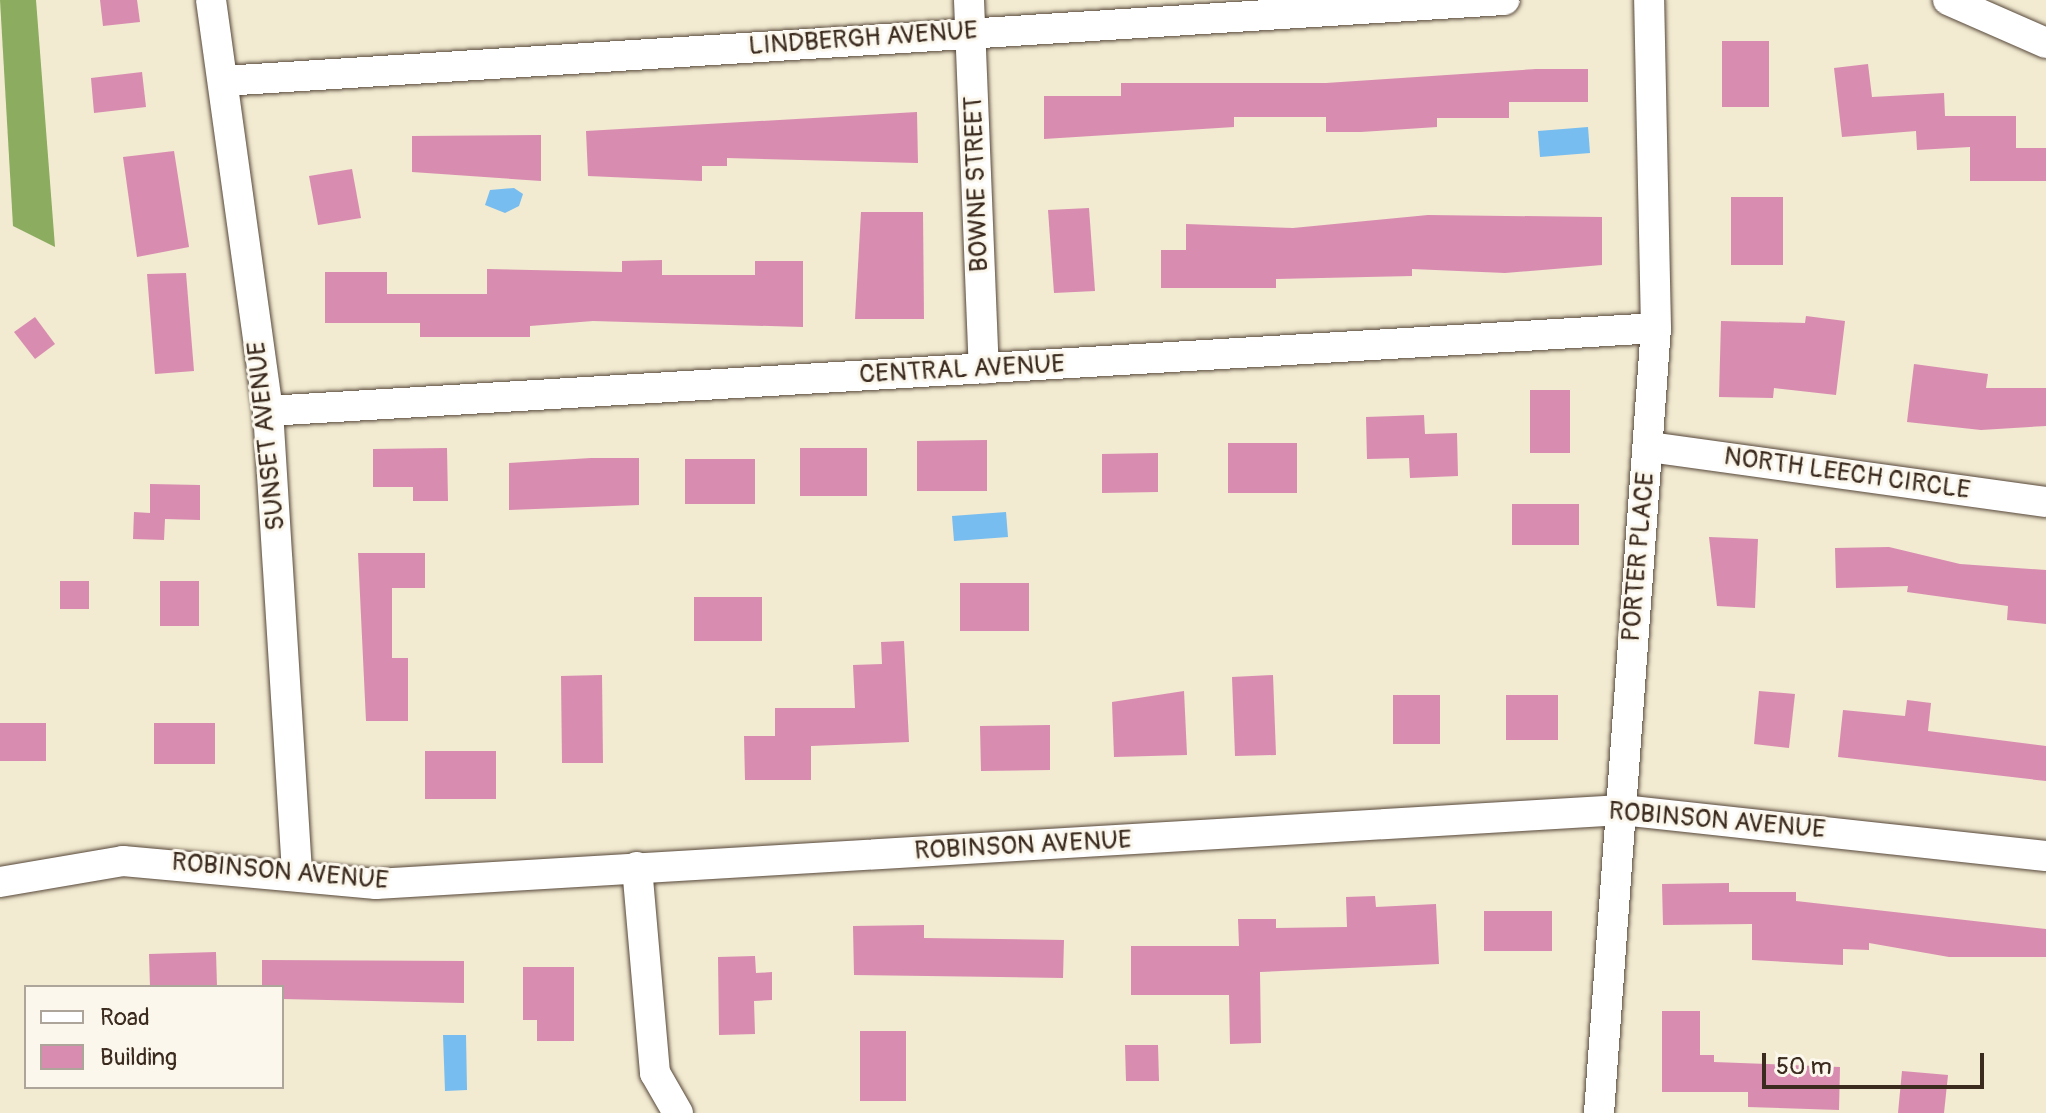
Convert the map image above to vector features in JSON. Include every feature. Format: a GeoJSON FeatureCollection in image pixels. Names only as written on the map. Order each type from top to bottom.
{"type":"FeatureCollection","features":[{"type":"Feature","properties":{"kind":"street","name":"SUNSET AVENUE"},"geometry":{"type":"LineString","coordinates":[[211,0],[268,411],[297,874]]}},
{"type":"Feature","properties":{"kind":"street","name":"BOWNE STREET"},"geometry":{"type":"LineString","coordinates":[[969,0],[984,369]]}},
{"type":"Feature","properties":{"kind":"street","name":"LINDBERGH AVENUE"},"geometry":{"type":"LineString","coordinates":[[223,81],[971,32],[1310,6],[1504,0]]}},
{"type":"Feature","properties":{"kind":"street","name":"PORTER PLACE"},"geometry":{"type":"LineString","coordinates":[[1599,1113],[1656,328],[1649,0]]}},
{"type":"Feature","properties":{"kind":"street"},"geometry":{"type":"LineString","coordinates":[[1948,0],[2046,43]]}},
{"type":"Feature","properties":{"kind":"street","name":"CENTRAL AVENUE"},"geometry":{"type":"LineString","coordinates":[[268,411],[1656,328]]}},
{"type":"Feature","properties":{"kind":"street","name":"NORTH LEECH CIRCLE"},"geometry":{"type":"LineString","coordinates":[[1649,447],[2046,502]]}},
{"type":"Feature","properties":{"kind":"street","name":"ROBINSON AVENUE"},"geometry":{"type":"LineString","coordinates":[[6,876],[123,861],[297,874],[376,884],[1622,810],[2046,856]]}},
{"type":"Feature","properties":{"kind":"street"},"geometry":{"type":"LineString","coordinates":[[637,867],[655,1073],[678,1113]]}},
{"type":"Feature","properties":{"kind":"green space"},"geometry":{"type":"Polygon","coordinates":[[[0,0],[36,0],[55,247],[13,226],[0,0]]]}},
{"type":"Feature","properties":{"kind":"water"},"geometry":{"type":"Polygon","coordinates":[[[1588,127],[1590,153],[1540,157],[1538,131],[1588,127]]]}},
{"type":"Feature","properties":{"kind":"water"},"geometry":{"type":"Polygon","coordinates":[[[514,188],[523,194],[519,206],[505,213],[485,205],[490,190],[514,188]]]}},
{"type":"Feature","properties":{"kind":"water"},"geometry":{"type":"Polygon","coordinates":[[[1006,512],[1008,537],[954,541],[952,516],[1006,512]]]}},
{"type":"Feature","properties":{"kind":"water"},"geometry":{"type":"Polygon","coordinates":[[[443,1035],[466,1035],[467,1090],[445,1091],[443,1035]]]}},
{"type":"Feature","properties":{"kind":"building"},"geometry":{"type":"Polygon","coordinates":[[[100,0],[137,0],[140,22],[103,26],[100,0]]]}},
{"type":"Feature","properties":{"kind":"building"},"geometry":{"type":"Polygon","coordinates":[[[1722,41],[1769,41],[1769,107],[1722,107],[1722,41]]]}},
{"type":"Feature","properties":{"kind":"building"},"geometry":{"type":"Polygon","coordinates":[[[1868,64],[1872,97],[1944,93],[1945,116],[2016,116],[2016,148],[2046,148],[2046,181],[1970,181],[1970,147],[1917,150],[1916,131],[1842,137],[1834,68],[1868,64]]]}},
{"type":"Feature","properties":{"kind":"building"},"geometry":{"type":"Polygon","coordinates":[[[1536,69],[1588,69],[1588,102],[1509,102],[1509,118],[1437,118],[1437,127],[1326,132],[1326,117],[1234,117],[1234,127],[1044,139],[1044,96],[1121,96],[1121,83],[1326,83],[1536,69]]]}},
{"type":"Feature","properties":{"kind":"building"},"geometry":{"type":"Polygon","coordinates":[[[142,72],[146,107],[94,113],[91,78],[142,72]]]}},
{"type":"Feature","properties":{"kind":"building"},"geometry":{"type":"Polygon","coordinates":[[[917,112],[918,163],[727,158],[727,166],[702,166],[702,181],[588,176],[586,131],[917,112]]]}},
{"type":"Feature","properties":{"kind":"building"},"geometry":{"type":"Polygon","coordinates":[[[541,135],[541,181],[412,172],[412,136],[541,135]]]}},
{"type":"Feature","properties":{"kind":"building"},"geometry":{"type":"Polygon","coordinates":[[[174,151],[189,247],[137,257],[123,157],[174,151]]]}},
{"type":"Feature","properties":{"kind":"building"},"geometry":{"type":"Polygon","coordinates":[[[352,169],[361,218],[318,225],[309,176],[352,169]]]}},
{"type":"Feature","properties":{"kind":"building"},"geometry":{"type":"Polygon","coordinates":[[[1731,197],[1783,197],[1783,265],[1731,265],[1731,197]]]}},
{"type":"Feature","properties":{"kind":"building"},"geometry":{"type":"Polygon","coordinates":[[[1089,208],[1095,291],[1054,293],[1048,210],[1089,208]]]}},
{"type":"Feature","properties":{"kind":"building"},"geometry":{"type":"Polygon","coordinates":[[[861,212],[923,212],[924,319],[855,319],[861,212]]]}},
{"type":"Feature","properties":{"kind":"building"},"geometry":{"type":"Polygon","coordinates":[[[1428,215],[1602,217],[1602,265],[1505,273],[1412,269],[1412,276],[1276,279],[1276,288],[1161,288],[1161,250],[1186,250],[1186,224],[1293,228],[1428,215]]]}},
{"type":"Feature","properties":{"kind":"building"},"geometry":{"type":"Polygon","coordinates":[[[662,260],[662,275],[755,275],[755,261],[803,261],[803,327],[593,321],[530,326],[530,337],[420,337],[420,323],[325,323],[325,272],[387,272],[387,294],[487,294],[487,269],[622,272],[622,261],[662,260]]]}},
{"type":"Feature","properties":{"kind":"building"},"geometry":{"type":"Polygon","coordinates":[[[186,273],[194,371],[155,374],[147,274],[186,273]]]}},
{"type":"Feature","properties":{"kind":"building"},"geometry":{"type":"Polygon","coordinates":[[[1806,316],[1845,321],[1836,395],[1774,388],[1773,398],[1719,397],[1721,321],[1805,323],[1806,316]]]}},
{"type":"Feature","properties":{"kind":"building"},"geometry":{"type":"Polygon","coordinates":[[[35,317],[55,344],[35,359],[14,332],[35,317]]]}},
{"type":"Feature","properties":{"kind":"building"},"geometry":{"type":"Polygon","coordinates":[[[1914,364],[1988,374],[1986,388],[2046,388],[2046,426],[1981,430],[1907,422],[1914,364]]]}},
{"type":"Feature","properties":{"kind":"building"},"geometry":{"type":"Polygon","coordinates":[[[1530,390],[1570,390],[1570,453],[1530,453],[1530,390]]]}},
{"type":"Feature","properties":{"kind":"building"},"geometry":{"type":"Polygon","coordinates":[[[1424,415],[1425,434],[1457,433],[1458,476],[1410,478],[1409,458],[1367,459],[1366,417],[1424,415]]]}},
{"type":"Feature","properties":{"kind":"building"},"geometry":{"type":"Polygon","coordinates":[[[987,440],[987,491],[917,491],[917,441],[987,440]]]}},
{"type":"Feature","properties":{"kind":"building"},"geometry":{"type":"Polygon","coordinates":[[[1228,443],[1297,443],[1297,493],[1228,493],[1228,443]]]}},
{"type":"Feature","properties":{"kind":"building"},"geometry":{"type":"Polygon","coordinates":[[[447,448],[448,501],[413,501],[413,487],[373,487],[373,449],[447,448]]]}},
{"type":"Feature","properties":{"kind":"building"},"geometry":{"type":"Polygon","coordinates":[[[800,448],[867,448],[867,496],[800,496],[800,448]]]}},
{"type":"Feature","properties":{"kind":"building"},"geometry":{"type":"Polygon","coordinates":[[[1158,453],[1158,492],[1102,493],[1102,454],[1158,453]]]}},
{"type":"Feature","properties":{"kind":"building"},"geometry":{"type":"Polygon","coordinates":[[[639,458],[639,505],[509,510],[509,463],[639,458]]]}},
{"type":"Feature","properties":{"kind":"building"},"geometry":{"type":"Polygon","coordinates":[[[685,459],[755,459],[755,504],[685,504],[685,459]]]}},
{"type":"Feature","properties":{"kind":"building"},"geometry":{"type":"Polygon","coordinates":[[[150,484],[200,485],[200,520],[165,519],[164,540],[133,539],[134,512],[150,513],[150,484]]]}},
{"type":"Feature","properties":{"kind":"building"},"geometry":{"type":"Polygon","coordinates":[[[1512,504],[1579,504],[1579,545],[1512,545],[1512,504]]]}},
{"type":"Feature","properties":{"kind":"building"},"geometry":{"type":"Polygon","coordinates":[[[1709,537],[1758,539],[1755,608],[1717,606],[1709,537]]]}},
{"type":"Feature","properties":{"kind":"building"},"geometry":{"type":"Polygon","coordinates":[[[1889,547],[1960,564],[2046,570],[2046,624],[2007,620],[2008,606],[1907,592],[1908,586],[1836,588],[1835,548],[1889,547]]]}},
{"type":"Feature","properties":{"kind":"building"},"geometry":{"type":"Polygon","coordinates":[[[358,553],[425,553],[425,588],[392,588],[392,658],[408,658],[408,721],[366,721],[358,553]]]}},
{"type":"Feature","properties":{"kind":"building"},"geometry":{"type":"Polygon","coordinates":[[[60,581],[89,581],[89,609],[60,609],[60,581]]]}},
{"type":"Feature","properties":{"kind":"building"},"geometry":{"type":"Polygon","coordinates":[[[160,581],[199,581],[199,626],[160,626],[160,581]]]}},
{"type":"Feature","properties":{"kind":"building"},"geometry":{"type":"Polygon","coordinates":[[[960,583],[1029,583],[1029,631],[960,631],[960,583]]]}},
{"type":"Feature","properties":{"kind":"building"},"geometry":{"type":"Polygon","coordinates":[[[694,597],[762,597],[762,641],[694,641],[694,597]]]}},
{"type":"Feature","properties":{"kind":"building"},"geometry":{"type":"Polygon","coordinates":[[[904,641],[909,742],[811,746],[811,780],[745,780],[744,736],[775,736],[775,708],[855,708],[853,665],[882,664],[881,642],[904,641]]]}},
{"type":"Feature","properties":{"kind":"building"},"geometry":{"type":"Polygon","coordinates":[[[602,675],[603,763],[562,763],[561,676],[602,675]]]}},
{"type":"Feature","properties":{"kind":"building"},"geometry":{"type":"Polygon","coordinates":[[[1273,675],[1276,755],[1235,756],[1232,677],[1273,675]]]}},
{"type":"Feature","properties":{"kind":"building"},"geometry":{"type":"Polygon","coordinates":[[[1184,691],[1187,755],[1114,757],[1112,702],[1184,691]]]}},
{"type":"Feature","properties":{"kind":"building"},"geometry":{"type":"Polygon","coordinates":[[[1759,691],[1795,694],[1789,748],[1754,744],[1759,691]]]}},
{"type":"Feature","properties":{"kind":"building"},"geometry":{"type":"Polygon","coordinates":[[[1393,695],[1440,695],[1440,744],[1393,744],[1393,695]]]}},
{"type":"Feature","properties":{"kind":"building"},"geometry":{"type":"Polygon","coordinates":[[[1506,695],[1558,695],[1558,740],[1506,740],[1506,695]]]}},
{"type":"Feature","properties":{"kind":"building"},"geometry":{"type":"Polygon","coordinates":[[[1907,700],[1931,703],[1928,731],[2046,746],[2046,781],[1838,757],[1843,710],[1905,716],[1907,700]]]}},
{"type":"Feature","properties":{"kind":"building"},"geometry":{"type":"Polygon","coordinates":[[[0,723],[46,723],[46,761],[0,761],[0,723]]]}},
{"type":"Feature","properties":{"kind":"building"},"geometry":{"type":"Polygon","coordinates":[[[154,723],[215,723],[215,764],[154,764],[154,723]]]}},
{"type":"Feature","properties":{"kind":"building"},"geometry":{"type":"Polygon","coordinates":[[[1050,725],[1050,770],[981,771],[980,726],[1050,725]]]}},
{"type":"Feature","properties":{"kind":"building"},"geometry":{"type":"Polygon","coordinates":[[[425,751],[496,751],[496,799],[425,799],[425,751]]]}},
{"type":"Feature","properties":{"kind":"building"},"geometry":{"type":"Polygon","coordinates":[[[1729,883],[1729,892],[1796,892],[1796,901],[2046,929],[2046,957],[1949,957],[1869,943],[1869,950],[1843,949],[1843,965],[1752,960],[1752,924],[1663,925],[1662,884],[1729,883]]]}},
{"type":"Feature","properties":{"kind":"building"},"geometry":{"type":"Polygon","coordinates":[[[1375,896],[1376,907],[1436,904],[1439,964],[1260,972],[1261,1043],[1230,1044],[1229,995],[1131,995],[1131,946],[1239,946],[1238,919],[1276,919],[1276,928],[1347,927],[1346,897],[1375,896]]]}},
{"type":"Feature","properties":{"kind":"building"},"geometry":{"type":"Polygon","coordinates":[[[1484,911],[1552,911],[1552,951],[1484,951],[1484,911]]]}},
{"type":"Feature","properties":{"kind":"building"},"geometry":{"type":"Polygon","coordinates":[[[924,925],[924,938],[1064,940],[1063,978],[854,975],[853,926],[924,925]]]}},
{"type":"Feature","properties":{"kind":"building"},"geometry":{"type":"Polygon","coordinates":[[[216,952],[217,985],[150,985],[149,954],[216,952]]]}},
{"type":"Feature","properties":{"kind":"building"},"geometry":{"type":"Polygon","coordinates":[[[755,956],[756,973],[772,972],[772,1000],[754,1001],[755,1034],[719,1035],[718,957],[755,956]]]}},
{"type":"Feature","properties":{"kind":"building"},"geometry":{"type":"Polygon","coordinates":[[[262,960],[464,961],[464,1003],[284,999],[284,985],[262,985],[262,960]]]}},
{"type":"Feature","properties":{"kind":"building"},"geometry":{"type":"Polygon","coordinates":[[[523,967],[574,967],[574,1041],[537,1041],[537,1020],[523,1020],[523,967]]]}},
{"type":"Feature","properties":{"kind":"building"},"geometry":{"type":"Polygon","coordinates":[[[1662,1011],[1700,1011],[1700,1055],[1714,1055],[1714,1062],[1840,1067],[1839,1110],[1748,1107],[1748,1092],[1662,1092],[1662,1011]]]}},
{"type":"Feature","properties":{"kind":"building"},"geometry":{"type":"Polygon","coordinates":[[[860,1031],[906,1031],[906,1101],[860,1101],[860,1031]]]}},
{"type":"Feature","properties":{"kind":"building"},"geometry":{"type":"Polygon","coordinates":[[[1125,1045],[1158,1045],[1159,1081],[1126,1081],[1125,1045]]]}},
{"type":"Feature","properties":{"kind":"building"},"geometry":{"type":"Polygon","coordinates":[[[1902,1071],[1948,1075],[1944,1113],[1898,1113],[1902,1071]]]}}]}
